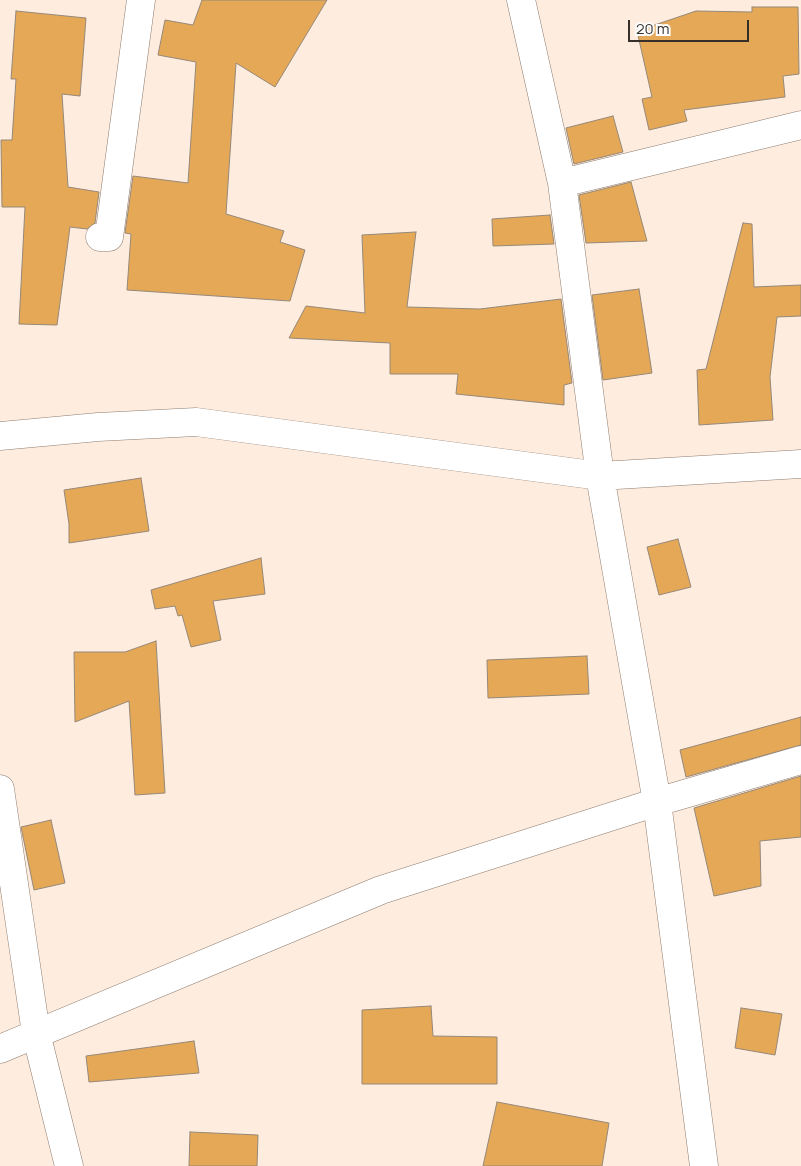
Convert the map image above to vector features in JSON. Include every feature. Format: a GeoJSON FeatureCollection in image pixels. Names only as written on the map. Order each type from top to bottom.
{"type":"FeatureCollection","features":[{"type":"Feature","properties":{"kind":"street"},"geometry":{"type":"LineString","coordinates":[[100,238],[108,238],[141,0]]}},
{"type":"Feature","properties":{"kind":"street"},"geometry":{"type":"LineString","coordinates":[[521,0],[562,183],[600,476],[657,802],[704,1166]]}},
{"type":"Feature","properties":{"kind":"street"},"geometry":{"type":"LineString","coordinates":[[562,183],[801,125]]}},
{"type":"Feature","properties":{"kind":"street"},"geometry":{"type":"LineString","coordinates":[[0,436],[98,427],[196,422],[600,476],[801,464]]}},
{"type":"Feature","properties":{"kind":"street"},"geometry":{"type":"LineString","coordinates":[[0,1049],[381,890],[657,802],[801,760]]}},
{"type":"Feature","properties":{"kind":"street"},"geometry":{"type":"LineString","coordinates":[[0,789],[36,1033],[69,1166]]}},
{"type":"Feature","properties":{"kind":"building"},"geometry":{"type":"Polygon","coordinates":[[[202,0],[327,0],[275,87],[236,63],[226,214],[284,231],[280,242],[305,250],[290,301],[127,290],[131,234],[125,233],[133,176],[188,183],[196,62],[158,55],[165,20],[193,25],[202,0]]]}},
{"type":"Feature","properties":{"kind":"building"},"geometry":{"type":"Polygon","coordinates":[[[752,7],[798,7],[799,74],[783,76],[785,97],[684,110],[687,121],[649,130],[642,99],[652,97],[637,31],[696,11],[752,12],[752,7]]]}},
{"type":"Feature","properties":{"kind":"building"},"geometry":{"type":"Polygon","coordinates":[[[16,11],[86,18],[80,96],[62,94],[68,187],[99,192],[95,223],[87,229],[70,227],[57,325],[19,324],[25,207],[2,207],[1,140],[12,140],[16,79],[11,79],[16,11]]]}},
{"type":"Feature","properties":{"kind":"building"},"geometry":{"type":"Polygon","coordinates":[[[613,116],[623,152],[574,164],[566,128],[613,116]]]}},
{"type":"Feature","properties":{"kind":"building"},"geometry":{"type":"Polygon","coordinates":[[[631,182],[647,241],[586,243],[579,195],[631,182]]]}},
{"type":"Feature","properties":{"kind":"building"},"geometry":{"type":"Polygon","coordinates":[[[550,215],[554,244],[493,246],[492,219],[550,215]]]}},
{"type":"Feature","properties":{"kind":"building"},"geometry":{"type":"Polygon","coordinates":[[[743,223],[752,224],[754,287],[801,285],[801,316],[777,317],[770,377],[773,420],[699,425],[697,370],[706,369],[743,223]]]}},
{"type":"Feature","properties":{"kind":"building"},"geometry":{"type":"Polygon","coordinates":[[[416,232],[407,307],[480,309],[561,299],[572,383],[564,385],[564,405],[456,394],[458,374],[390,374],[390,343],[289,338],[306,306],[365,313],[362,235],[416,232]]]}},
{"type":"Feature","properties":{"kind":"building"},"geometry":{"type":"Polygon","coordinates":[[[639,289],[652,373],[603,380],[592,295],[639,289]]]}},
{"type":"Feature","properties":{"kind":"building"},"geometry":{"type":"Polygon","coordinates":[[[141,478],[149,531],[69,543],[69,524],[64,490],[141,478]]]}},
{"type":"Feature","properties":{"kind":"building"},"geometry":{"type":"Polygon","coordinates":[[[678,539],[691,587],[659,595],[647,547],[678,539]]]}},
{"type":"Feature","properties":{"kind":"building"},"geometry":{"type":"Polygon","coordinates":[[[261,558],[265,594],[213,601],[221,640],[191,647],[182,615],[178,616],[175,606],[155,609],[151,590],[261,558]]]}},
{"type":"Feature","properties":{"kind":"building"},"geometry":{"type":"Polygon","coordinates":[[[156,641],[165,793],[135,795],[129,701],[75,722],[74,652],[125,652],[156,641]]]}},
{"type":"Feature","properties":{"kind":"building"},"geometry":{"type":"Polygon","coordinates":[[[587,656],[589,694],[488,698],[487,660],[587,656]]]}},
{"type":"Feature","properties":{"kind":"building"},"geometry":{"type":"Polygon","coordinates":[[[801,717],[801,745],[686,777],[680,750],[801,717]]]}},
{"type":"Feature","properties":{"kind":"building"},"geometry":{"type":"Polygon","coordinates":[[[801,776],[801,837],[760,841],[761,886],[714,896],[694,808],[801,776]]]}},
{"type":"Feature","properties":{"kind":"building"},"geometry":{"type":"Polygon","coordinates":[[[51,820],[65,883],[34,890],[21,827],[51,820]]]}},
{"type":"Feature","properties":{"kind":"building"},"geometry":{"type":"Polygon","coordinates":[[[431,1006],[433,1036],[497,1037],[497,1084],[362,1084],[362,1010],[431,1006]]]}},
{"type":"Feature","properties":{"kind":"building"},"geometry":{"type":"Polygon","coordinates":[[[741,1008],[782,1014],[775,1055],[735,1048],[741,1008]]]}},
{"type":"Feature","properties":{"kind":"building"},"geometry":{"type":"Polygon","coordinates":[[[194,1041],[199,1073],[89,1082],[86,1056],[194,1041]]]}},
{"type":"Feature","properties":{"kind":"building"},"geometry":{"type":"Polygon","coordinates":[[[497,1102],[609,1123],[602,1166],[483,1166],[497,1102]]]}},
{"type":"Feature","properties":{"kind":"building"},"geometry":{"type":"Polygon","coordinates":[[[190,1132],[258,1135],[257,1166],[189,1166],[190,1132]]]}}]}
